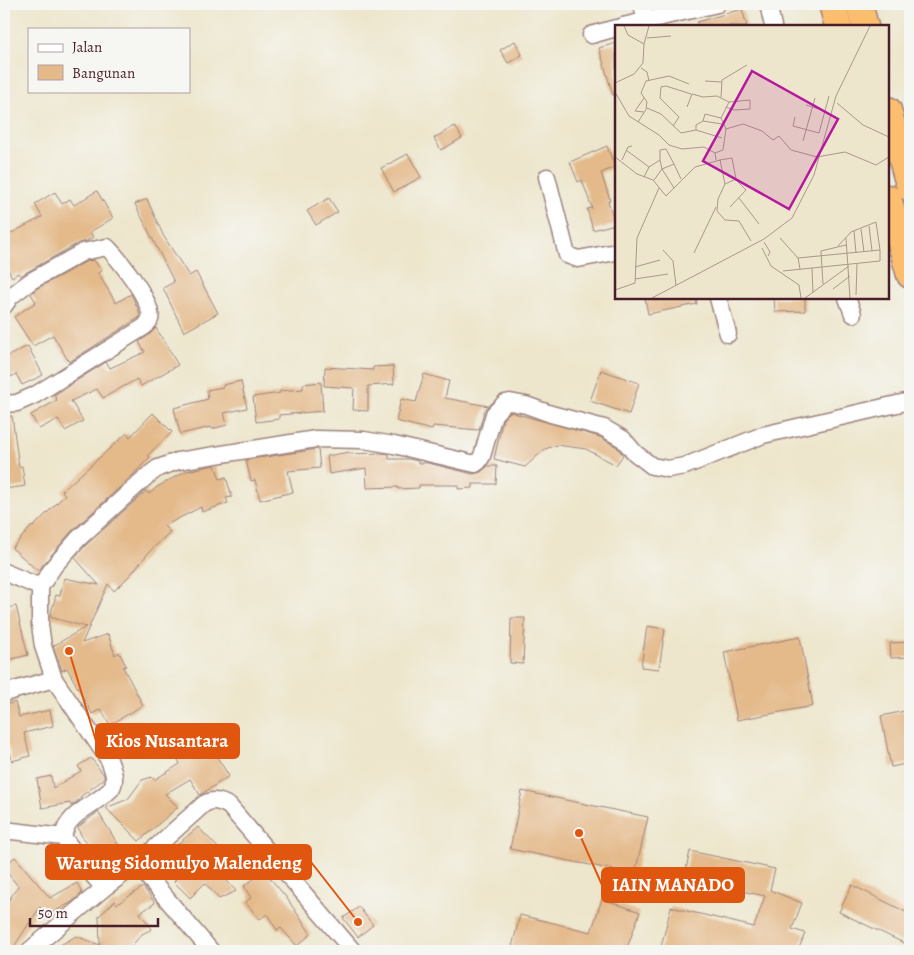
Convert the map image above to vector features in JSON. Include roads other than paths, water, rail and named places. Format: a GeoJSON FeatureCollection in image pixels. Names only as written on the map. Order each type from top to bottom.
{"type":"FeatureCollection","features":[{"type":"Feature","properties":{"kind":"highway"},"geometry":{"type":"LineString","coordinates":[[832,4],[838,25]]}},
{"type":"Feature","properties":{"kind":"highway"},"geometry":{"type":"LineString","coordinates":[[859,4],[865,25]]}},
{"type":"Feature","properties":{"kind":"highway"},"geometry":{"type":"LineString","coordinates":[[889,114],[910,188]]}},
{"type":"Feature","properties":{"kind":"highway"},"geometry":{"type":"LineString","coordinates":[[889,202],[910,275]]}},
{"type":"Feature","properties":{"kind":"street"},"geometry":{"type":"LineString","coordinates":[[642,4],[647,23]]}},
{"type":"Feature","properties":{"kind":"street"},"geometry":{"type":"LineString","coordinates":[[631,25],[647,23],[717,4]]}},
{"type":"Feature","properties":{"kind":"street"},"geometry":{"type":"LineString","coordinates":[[768,4],[773,25]]}},
{"type":"Feature","properties":{"kind":"street"},"geometry":{"type":"LineString","coordinates":[[590,35],[615,28]]}},
{"type":"Feature","properties":{"kind":"street"},"geometry":{"type":"LineString","coordinates":[[547,177],[567,255],[578,259],[615,252]]}},
{"type":"Feature","properties":{"kind":"street"},"geometry":{"type":"LineString","coordinates":[[4,306],[10,296],[31,281],[83,252],[107,247],[120,262],[144,297],[150,313],[149,322],[144,327],[24,400],[4,404]]}},
{"type":"Feature","properties":{"kind":"street"},"geometry":{"type":"LineString","coordinates":[[718,299],[728,334]]}},
{"type":"Feature","properties":{"kind":"street"},"geometry":{"type":"LineString","coordinates":[[848,299],[853,314]]}},
{"type":"Feature","properties":{"kind":"street"},"geometry":{"type":"LineString","coordinates":[[63,837],[65,828],[74,816],[106,794],[114,783],[114,774],[109,760],[54,679],[43,646],[40,626],[40,587],[54,566],[78,538],[158,468],[178,461],[316,439],[346,439],[394,445],[475,464],[482,456],[494,414],[505,403],[510,402],[604,428],[623,439],[636,454],[652,466],[668,470],[685,466],[763,435],[910,401]]}},
{"type":"Feature","properties":{"kind":"street"},"geometry":{"type":"LineString","coordinates":[[4,572],[40,587]]}},
{"type":"Feature","properties":{"kind":"street"},"geometry":{"type":"LineString","coordinates":[[4,693],[54,679]]}},
{"type":"Feature","properties":{"kind":"street"},"geometry":{"type":"LineString","coordinates":[[29,951],[104,888],[137,864],[204,804],[212,800],[229,806],[353,951]]}},
{"type":"Feature","properties":{"kind":"street"},"geometry":{"type":"LineString","coordinates":[[4,830],[63,837],[104,888]]}},
{"type":"Feature","properties":{"kind":"street"},"geometry":{"type":"LineString","coordinates":[[137,864],[211,951]]}},
{"type":"Feature","properties":{"kind":"place","name":"Kios Nusantara"},"geometry":{"type":"Point","coordinates":[69,651]}},
{"type":"Feature","properties":{"kind":"place","name":"IAIN MANADO"},"geometry":{"type":"Point","coordinates":[579,833]}},
{"type":"Feature","properties":{"kind":"place","name":"Warung Sidomulyo Malendeng"},"geometry":{"type":"Point","coordinates":[358,922]}}]}
